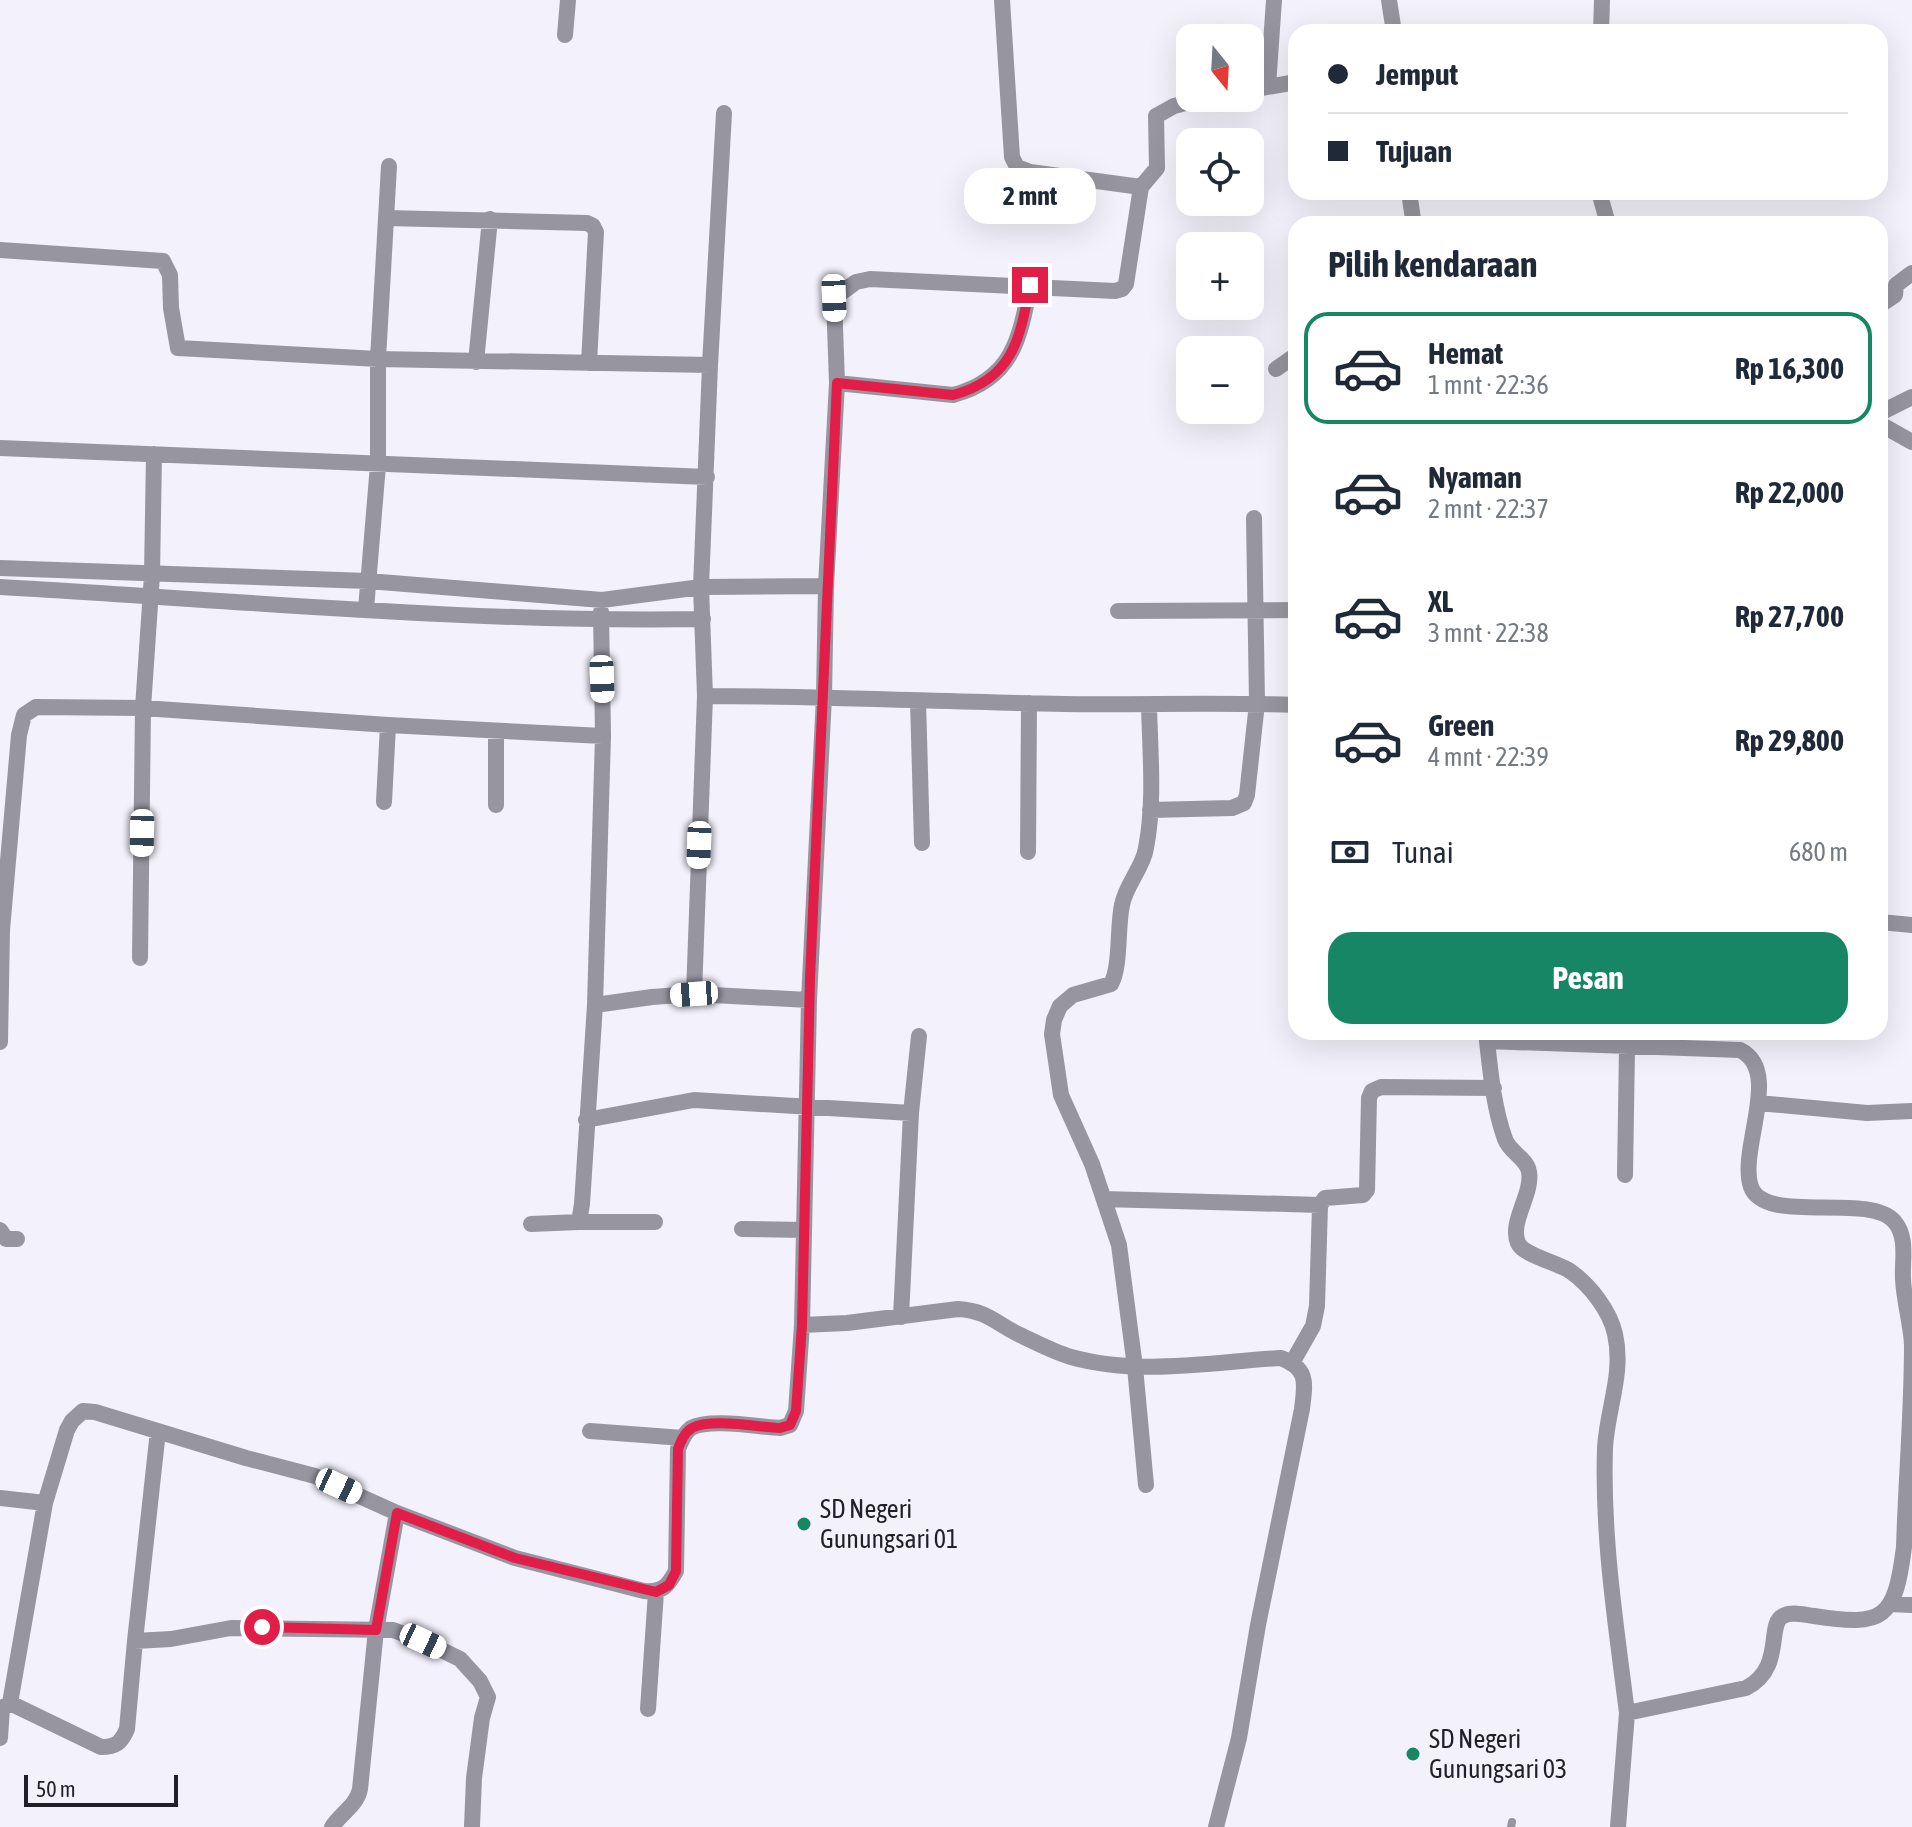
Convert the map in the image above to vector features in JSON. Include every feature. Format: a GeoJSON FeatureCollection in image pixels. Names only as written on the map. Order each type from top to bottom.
{"type":"FeatureCollection","features":[{"type":"Feature","properties":{"kind":"street"},"geometry":{"type":"LineString","coordinates":[[565,35],[568,0]]}},
{"type":"Feature","properties":{"kind":"street"},"geometry":{"type":"LineString","coordinates":[[1002,0],[1012,157],[1017,167],[1030,172],[1141,187]]}},
{"type":"Feature","properties":{"kind":"street"},"geometry":{"type":"LineString","coordinates":[[1268,86],[1274,0]]}},
{"type":"Feature","properties":{"kind":"street"},"geometry":{"type":"LineString","coordinates":[[1389,0],[1393,24]]}},
{"type":"Feature","properties":{"kind":"street"},"geometry":{"type":"LineString","coordinates":[[1601,24],[1602,0]]}},
{"type":"Feature","properties":{"kind":"street"},"geometry":{"type":"LineString","coordinates":[[1264,87],[1288,83]]}},
{"type":"Feature","properties":{"kind":"street"},"geometry":{"type":"LineString","coordinates":[[0,1738],[2,1708],[10,1703],[45,1503],[67,1430],[83,1411],[315,1476],[397,1513],[515,1558],[656,1592],[669,1585],[676,1571],[678,1449],[683,1438],[693,1427],[712,1424],[780,1428],[790,1425],[796,1411],[802,1325],[809,1000],[837,383],[834,298],[856,282],[870,279],[1122,289],[1126,284],[1141,187],[1157,168],[1156,116],[1176,106]]}},
{"type":"Feature","properties":{"kind":"street"},"geometry":{"type":"LineString","coordinates":[[694,994],[705,696],[701,587],[724,113]]}},
{"type":"Feature","properties":{"kind":"street"},"geometry":{"type":"LineString","coordinates":[[366,609],[378,465],[378,359],[389,166]]}},
{"type":"Feature","properties":{"kind":"street"},"geometry":{"type":"LineString","coordinates":[[386,218],[490,219],[587,223],[593,226],[596,232],[589,363]]}},
{"type":"Feature","properties":{"kind":"street"},"geometry":{"type":"LineString","coordinates":[[476,362],[490,219]]}},
{"type":"Feature","properties":{"kind":"street"},"geometry":{"type":"LineString","coordinates":[[0,250],[163,261],[170,275],[171,308],[178,348],[378,359],[710,365]]}},
{"type":"Feature","properties":{"kind":"street"},"geometry":{"type":"LineString","coordinates":[[1888,300],[1895,295],[1896,285],[1912,273]]}},
{"type":"Feature","properties":{"kind":"street"},"geometry":{"type":"LineString","coordinates":[[837,383],[953,395],[969,391],[989,377],[1015,348],[1030,285]]}},
{"type":"Feature","properties":{"kind":"street"},"geometry":{"type":"LineString","coordinates":[[1276,369],[1288,361]]}},
{"type":"Feature","properties":{"kind":"street"},"geometry":{"type":"LineString","coordinates":[[1888,409],[1912,397]]}},
{"type":"Feature","properties":{"kind":"street"},"geometry":{"type":"LineString","coordinates":[[1888,428],[1912,442]]}},
{"type":"Feature","properties":{"kind":"street"},"geometry":{"type":"LineString","coordinates":[[0,448],[707,477]]}},
{"type":"Feature","properties":{"kind":"street"},"geometry":{"type":"LineString","coordinates":[[140,958],[143,708],[152,575],[154,454]]}},
{"type":"Feature","properties":{"kind":"street"},"geometry":{"type":"LineString","coordinates":[[1150,810],[1232,808],[1244,803],[1247,795],[1257,703],[1254,518]]}},
{"type":"Feature","properties":{"kind":"street"},"geometry":{"type":"LineString","coordinates":[[0,568],[368,581],[602,600],[701,587],[826,586]]}},
{"type":"Feature","properties":{"kind":"street"},"geometry":{"type":"LineString","coordinates":[[0,587],[600,621],[703,619]]}},
{"type":"Feature","properties":{"kind":"street"},"geometry":{"type":"LineString","coordinates":[[579,1222],[595,1005],[603,736],[602,600]]}},
{"type":"Feature","properties":{"kind":"street"},"geometry":{"type":"LineString","coordinates":[[1118,611],[1288,610]]}},
{"type":"Feature","properties":{"kind":"street"},"geometry":{"type":"LineString","coordinates":[[705,696],[824,696],[1149,705],[1288,705]]}},
{"type":"Feature","properties":{"kind":"street"},"geometry":{"type":"LineString","coordinates":[[918,701],[922,843]]}},
{"type":"Feature","properties":{"kind":"street"},"geometry":{"type":"LineString","coordinates":[[1028,852],[1029,703]]}},
{"type":"Feature","properties":{"kind":"street"},"geometry":{"type":"LineString","coordinates":[[1146,1485],[1119,1245],[1092,1164],[1061,1095],[1052,1034],[1060,1006],[1073,995],[1111,984],[1116,974],[1122,902],[1146,850],[1150,810],[1149,705]]}},
{"type":"Feature","properties":{"kind":"street"},"geometry":{"type":"LineString","coordinates":[[0,1042],[2,930],[19,735],[24,715],[36,707],[143,708],[603,736]]}},
{"type":"Feature","properties":{"kind":"street"},"geometry":{"type":"LineString","coordinates":[[384,802],[388,725]]}},
{"type":"Feature","properties":{"kind":"street"},"geometry":{"type":"LineString","coordinates":[[496,731],[496,805]]}},
{"type":"Feature","properties":{"kind":"street"},"geometry":{"type":"LineString","coordinates":[[1888,923],[1912,925]]}},
{"type":"Feature","properties":{"kind":"street"},"geometry":{"type":"LineString","coordinates":[[595,1005],[694,994],[809,1000]]}},
{"type":"Feature","properties":{"kind":"street"},"geometry":{"type":"LineString","coordinates":[[901,1317],[911,1113],[919,1036]]}},
{"type":"Feature","properties":{"kind":"street"},"geometry":{"type":"LineString","coordinates":[[1486,1040],[1506,1143],[1513,1154],[1528,1166],[1530,1176],[1517,1230],[1520,1246],[1569,1270],[1585,1283],[1605,1310],[1615,1331],[1619,1361],[1605,1444],[1606,1539],[1627,1713],[1618,1827]]}},
{"type":"Feature","properties":{"kind":"street"},"geometry":{"type":"LineString","coordinates":[[1528,1040],[1740,1050],[1750,1055],[1757,1063],[1758,1103],[1753,1127],[1752,1190],[1760,1199],[1791,1205],[1873,1210],[1891,1218],[1904,1239],[1903,1280],[1912,1342],[1908,1547],[1890,1604],[1877,1616],[1856,1622],[1798,1614],[1783,1616],[1777,1622],[1770,1662],[1759,1681],[1746,1688],[1627,1713]]}},
{"type":"Feature","properties":{"kind":"street"},"geometry":{"type":"LineString","coordinates":[[1625,1175],[1627,1047]]}},
{"type":"Feature","properties":{"kind":"street"},"geometry":{"type":"LineString","coordinates":[[1292,1363],[1313,1326],[1317,1306],[1320,1205],[1325,1198],[1363,1195],[1367,1190],[1369,1098],[1372,1091],[1381,1087],[1494,1088]]}},
{"type":"Feature","properties":{"kind":"street"},"geometry":{"type":"LineString","coordinates":[[586,1120],[694,1100],[911,1113]]}},
{"type":"Feature","properties":{"kind":"street"},"geometry":{"type":"LineString","coordinates":[[1758,1103],[1867,1113],[1912,1111]]}},
{"type":"Feature","properties":{"kind":"street"},"geometry":{"type":"LineString","coordinates":[[1104,1199],[1320,1205]]}},
{"type":"Feature","properties":{"kind":"street"},"geometry":{"type":"LineString","coordinates":[[531,1224],[655,1222]]}},
{"type":"Feature","properties":{"kind":"street"},"geometry":{"type":"LineString","coordinates":[[742,1229],[804,1230]]}},
{"type":"Feature","properties":{"kind":"street"},"geometry":{"type":"LineString","coordinates":[[0,1230],[6,1239],[17,1239]]}},
{"type":"Feature","properties":{"kind":"street"},"geometry":{"type":"LineString","coordinates":[[802,1325],[958,1309],[975,1310],[990,1315],[1018,1334],[1071,1357],[1135,1367],[1281,1358],[1301,1370],[1305,1382],[1302,1409],[1258,1625],[1239,1738],[1216,1827]]}},
{"type":"Feature","properties":{"kind":"street"},"geometry":{"type":"LineString","coordinates":[[10,1703],[101,1747],[112,1747],[122,1741],[127,1729],[158,1431]]}},
{"type":"Feature","properties":{"kind":"street"},"geometry":{"type":"LineString","coordinates":[[590,1431],[683,1438]]}},
{"type":"Feature","properties":{"kind":"street"},"geometry":{"type":"LineString","coordinates":[[0,1498],[45,1503]]}},
{"type":"Feature","properties":{"kind":"street"},"geometry":{"type":"LineString","coordinates":[[332,1827],[341,1813],[358,1800],[376,1630],[397,1513]]}},
{"type":"Feature","properties":{"kind":"street"},"geometry":{"type":"LineString","coordinates":[[648,1709],[656,1592]]}},
{"type":"Feature","properties":{"kind":"street"},"geometry":{"type":"LineString","coordinates":[[1890,1604],[1912,1605]]}},
{"type":"Feature","properties":{"kind":"street"},"geometry":{"type":"LineString","coordinates":[[135,1641],[171,1639],[231,1628],[393,1630],[450,1652],[469,1668],[488,1697],[474,1778],[472,1827]]}},
{"type":"Feature","properties":{"kind":"place","name":"SD Negeri Gunungsari 01"},"geometry":{"type":"Point","coordinates":[804,1524]}},
{"type":"Feature","properties":{"kind":"place","name":"SD Negeri Gunungsari 03"},"geometry":{"type":"Point","coordinates":[1413,1754]}},
{"type":"Feature","properties":{"kind":"route"},"geometry":{"type":"LineString","coordinates":[[262,1627],[376,1630],[397,1513],[515,1558],[656,1592],[669,1585],[676,1571],[678,1449],[684,1435],[693,1427],[712,1424],[780,1428],[790,1425],[796,1411],[802,1325],[810,978],[837,383],[953,395],[969,391],[989,377],[1015,348],[1030,285]]}}]}
